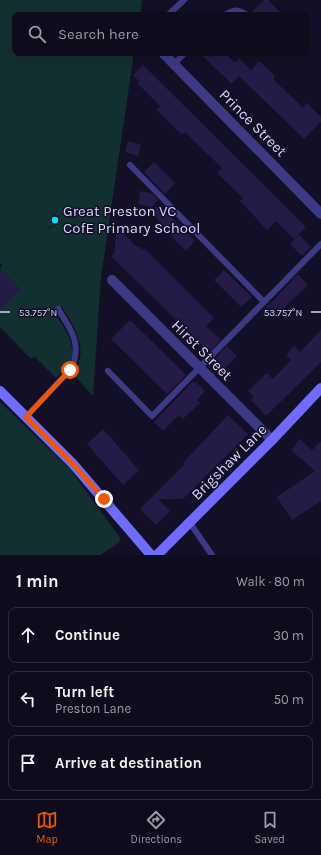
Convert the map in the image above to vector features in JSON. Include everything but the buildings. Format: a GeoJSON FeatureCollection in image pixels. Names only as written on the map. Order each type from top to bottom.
{"type":"FeatureCollection","features":[{"type":"Feature","properties":{"kind":"street","name":"Prince Street"},"geometry":{"type":"LineString","coordinates":[[166,56],[321,214]]}},
{"type":"Feature","properties":{"kind":"street","name":"Hirst Street"},"geometry":{"type":"LineString","coordinates":[[112,280],[272,440]]}},
{"type":"Feature","properties":{"kind":"street","name":"Brigshaw Lane"},"geometry":{"type":"LineString","coordinates":[[156,555],[190,523],[321,388]]}},
{"type":"Feature","properties":{"kind":"street"},"geometry":{"type":"LineString","coordinates":[[0,390],[73,464],[151,555]]}},
{"type":"Feature","properties":{"kind":"lane"},"geometry":{"type":"LineString","coordinates":[[171,12],[184,0]]}},
{"type":"Feature","properties":{"kind":"lane"},"geometry":{"type":"LineString","coordinates":[[230,12],[236,9],[243,12]]}},
{"type":"Feature","properties":{"kind":"lane"},"geometry":{"type":"LineString","coordinates":[[174,64],[182,56]]}},
{"type":"Feature","properties":{"kind":"lane"},"geometry":{"type":"LineString","coordinates":[[130,165],[264,302]]}},
{"type":"Feature","properties":{"kind":"lane"},"geometry":{"type":"LineString","coordinates":[[108,371],[152,416],[321,244]]}},
{"type":"Feature","properties":{"kind":"lane"},"geometry":{"type":"LineString","coordinates":[[26,417],[70,370],[75,361],[77,351],[75,341],[68,324],[58,309]]}},
{"type":"Feature","properties":{"kind":"lane"},"geometry":{"type":"LineString","coordinates":[[190,523],[212,555]]}},
{"type":"Feature","properties":{"kind":"green space","name":"Great Preston VC CofE Primary School"},"geometry":{"type":"Polygon","coordinates":[[[0,0],[142,0],[140,12],[12,12],[12,56],[134,56],[101,277],[93,396],[73,374],[80,357],[79,339],[72,323],[62,307],[54,313],[71,343],[72,356],[70,362],[56,378],[34,356],[31,359],[0,327],[0,309],[20,289],[0,269],[2,264],[0,263],[0,0]]]}},
{"type":"Feature","properties":{"kind":"green space"},"geometry":{"type":"Polygon","coordinates":[[[0,402],[70,469],[121,539],[119,541],[120,542],[100,555],[0,555],[0,402]]]}},
{"type":"Feature","properties":{"kind":"place","name":"Great Preston VC CofE Primary School"},"geometry":{"type":"Point","coordinates":[55,220]}},
{"type":"Feature","properties":{"kind":"route"},"geometry":{"type":"LineString","coordinates":[[70,370],[26,417],[73,464],[104,499]]}}]}
